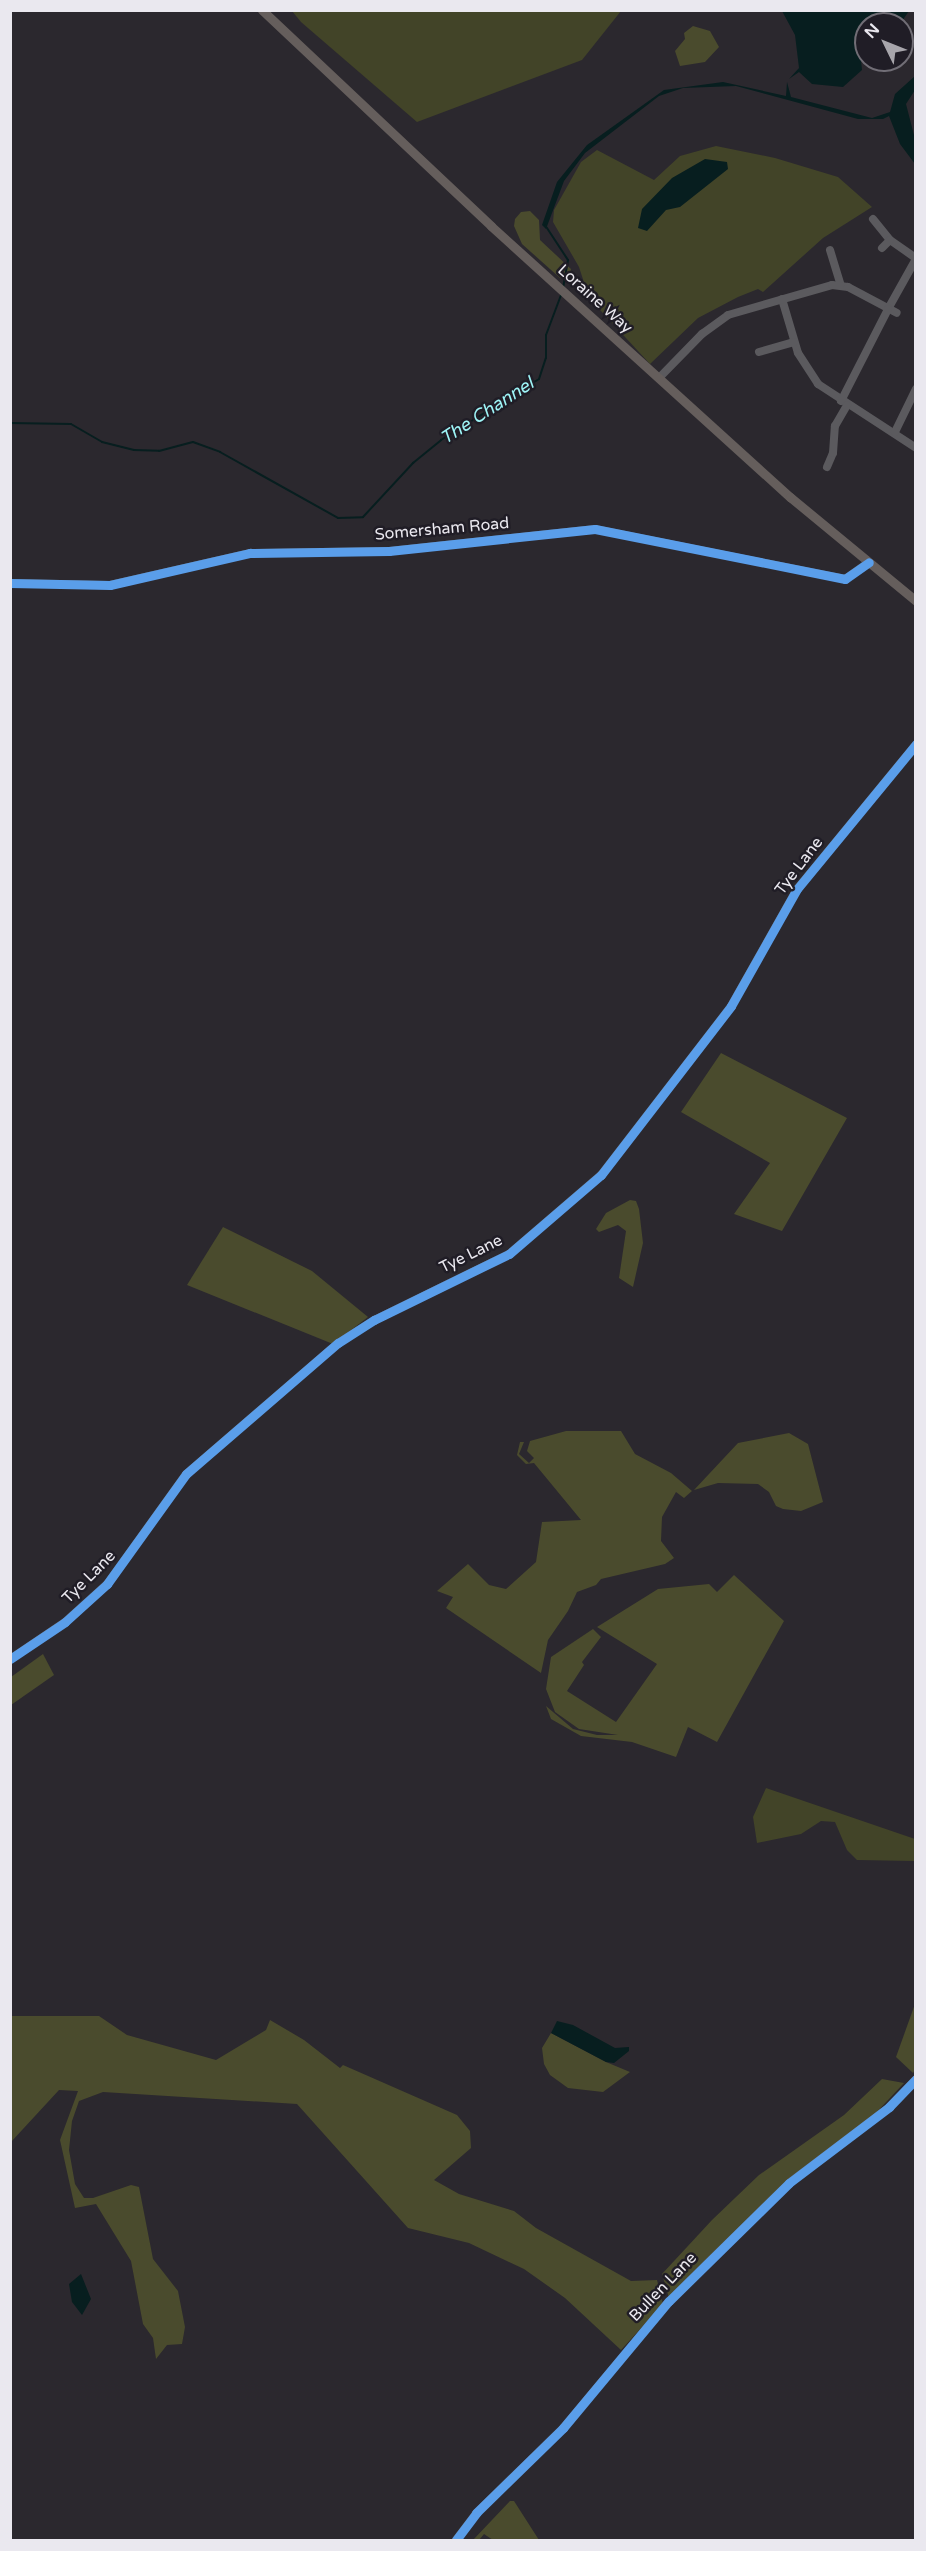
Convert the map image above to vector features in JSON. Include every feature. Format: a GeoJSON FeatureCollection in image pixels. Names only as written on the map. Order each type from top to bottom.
{"type":"FeatureCollection","features":[{"type":"Feature","properties":{"kind":"main road","name":"Loraine Way"},"geometry":{"type":"LineString","coordinates":[[262,10],[558,286],[790,497],[915,602]]}},
{"type":"Feature","properties":{"kind":"street"},"geometry":{"type":"LineString","coordinates":[[827,467],[836,426],[844,403],[888,309],[915,259],[890,240],[873,219]]}},
{"type":"Feature","properties":{"kind":"street"},"geometry":{"type":"LineString","coordinates":[[882,248],[890,240]]}},
{"type":"Feature","properties":{"kind":"street"},"geometry":{"type":"LineString","coordinates":[[830,250],[841,285]]}},
{"type":"Feature","properties":{"kind":"street"},"geometry":{"type":"LineString","coordinates":[[659,378],[716,322],[782,299],[841,285],[897,313]]}},
{"type":"Feature","properties":{"kind":"street"},"geometry":{"type":"LineString","coordinates":[[782,299],[794,342],[813,378],[844,403],[895,432],[915,448]]}},
{"type":"Feature","properties":{"kind":"street"},"geometry":{"type":"LineString","coordinates":[[759,352],[794,342]]}},
{"type":"Feature","properties":{"kind":"street"},"geometry":{"type":"LineString","coordinates":[[895,432],[915,390]]}},
{"type":"Feature","properties":{"kind":"street","name":"Somersham Road"},"geometry":{"type":"LineString","coordinates":[[10,583],[110,585],[250,553],[389,551],[595,529],[845,579],[869,562]]}},
{"type":"Feature","properties":{"kind":"street","name":"Tye Lane"},"geometry":{"type":"LineString","coordinates":[[10,1659],[65,1622],[107,1584],[186,1474],[338,1343],[383,1315],[509,1254],[601,1175],[731,1006],[797,889],[915,744]]}},
{"type":"Feature","properties":{"kind":"street","name":"Bullen Lane"},"geometry":{"type":"LineString","coordinates":[[456,2541],[476,2513],[563,2428],[669,2301],[789,2183],[889,2107],[915,2079]]}},
{"type":"Feature","properties":{"kind":"green space"},"geometry":{"type":"Polygon","coordinates":[[[292,11],[621,11],[582,60],[417,122],[301,22],[292,11]]]}},
{"type":"Feature","properties":{"kind":"green space"},"geometry":{"type":"Polygon","coordinates":[[[693,26],[710,31],[719,47],[705,62],[680,66],[675,51],[685,39],[684,33],[693,26]]]}},
{"type":"Feature","properties":{"kind":"green space"},"geometry":{"type":"Polygon","coordinates":[[[716,146],[775,158],[838,177],[872,207],[823,238],[763,292],[758,289],[738,297],[698,318],[650,364],[589,298],[579,267],[553,222],[554,210],[581,162],[597,150],[654,180],[680,156],[716,146]]]}},
{"type":"Feature","properties":{"kind":"green space"},"geometry":{"type":"Polygon","coordinates":[[[530,211],[539,220],[540,240],[571,269],[569,280],[560,278],[522,244],[514,226],[515,219],[521,212],[530,211]]]}},
{"type":"Feature","properties":{"kind":"green space"},"geometry":{"type":"Polygon","coordinates":[[[721,1053],[847,1118],[782,1231],[734,1214],[770,1163],[681,1112],[721,1053]]]}},
{"type":"Feature","properties":{"kind":"green space"},"geometry":{"type":"Polygon","coordinates":[[[630,1200],[636,1201],[639,1209],[643,1243],[633,1287],[619,1278],[626,1231],[618,1225],[599,1232],[596,1229],[606,1213],[630,1200]]]}},
{"type":"Feature","properties":{"kind":"green space"},"geometry":{"type":"Polygon","coordinates":[[[223,1227],[312,1271],[368,1317],[333,1344],[187,1285],[223,1227]]]}},
{"type":"Feature","properties":{"kind":"green space"},"geometry":{"type":"Polygon","coordinates":[[[566,1431],[621,1431],[635,1454],[671,1473],[692,1491],[684,1498],[676,1492],[662,1517],[661,1541],[674,1558],[665,1564],[601,1579],[596,1585],[577,1592],[568,1611],[548,1640],[541,1673],[446,1608],[453,1597],[437,1591],[468,1564],[489,1585],[506,1589],[536,1562],[542,1522],[581,1520],[534,1463],[526,1464],[517,1455],[520,1442],[524,1442],[519,1454],[529,1463],[534,1458],[527,1451],[530,1441],[566,1431]]]}},
{"type":"Feature","properties":{"kind":"green space"},"geometry":{"type":"Polygon","coordinates":[[[789,1433],[808,1444],[823,1502],[801,1511],[783,1509],[776,1506],[769,1492],[758,1484],[718,1483],[694,1490],[738,1443],[789,1433]]]}},
{"type":"Feature","properties":{"kind":"green space"},"geometry":{"type":"Polygon","coordinates":[[[734,1575],[784,1621],[717,1742],[688,1727],[676,1757],[632,1742],[581,1736],[551,1719],[546,1706],[573,1729],[597,1735],[618,1735],[579,1729],[555,1712],[546,1689],[551,1657],[593,1629],[601,1637],[582,1662],[584,1665],[567,1691],[616,1722],[657,1664],[597,1627],[658,1589],[709,1584],[717,1592],[734,1575]]]}},
{"type":"Feature","properties":{"kind":"green space"},"geometry":{"type":"Polygon","coordinates":[[[43,1654],[54,1675],[11,1705],[11,1677],[43,1654]]]}},
{"type":"Feature","properties":{"kind":"green space"},"geometry":{"type":"Polygon","coordinates":[[[766,1788],[915,1839],[915,1861],[857,1860],[847,1850],[835,1822],[821,1821],[801,1834],[757,1843],[753,1817],[766,1788]]]}},
{"type":"Feature","properties":{"kind":"green space"},"geometry":{"type":"Polygon","coordinates":[[[915,2004],[916,2068],[913,2073],[896,2057],[915,2004]]]}},
{"type":"Feature","properties":{"kind":"green space"},"geometry":{"type":"Polygon","coordinates":[[[11,2016],[99,2016],[127,2035],[216,2060],[266,2030],[270,2020],[304,2040],[340,2068],[343,2065],[457,2115],[470,2131],[471,2148],[434,2180],[459,2194],[514,2211],[536,2228],[631,2281],[657,2280],[663,2304],[621,2350],[565,2298],[524,2269],[469,2243],[408,2228],[297,2104],[103,2092],[79,2101],[72,2121],[69,2150],[75,2184],[84,2198],[93,2198],[131,2185],[139,2187],[153,2259],[178,2291],[185,2327],[182,2344],[167,2345],[156,2359],[153,2338],[143,2324],[131,2261],[96,2204],[75,2208],[60,2140],[78,2091],[59,2090],[11,2142],[11,2016]]]}},
{"type":"Feature","properties":{"kind":"green space"},"geometry":{"type":"Polygon","coordinates":[[[551,2033],[630,2072],[603,2092],[568,2088],[550,2075],[544,2064],[542,2048],[551,2033]]]}},
{"type":"Feature","properties":{"kind":"green space"},"geometry":{"type":"Polygon","coordinates":[[[882,2079],[904,2083],[873,2116],[825,2152],[669,2298],[662,2274],[712,2220],[759,2175],[844,2115],[882,2079]]]}},
{"type":"Feature","properties":{"kind":"green space"},"geometry":{"type":"Polygon","coordinates":[[[510,2501],[514,2501],[539,2540],[493,2540],[484,2534],[479,2540],[473,2540],[510,2501]]]}},
{"type":"Feature","properties":{"kind":"shaded area"},"geometry":{"type":"Polygon","coordinates":[[[782,11],[909,11],[854,12],[854,72],[860,72],[843,87],[812,84],[799,72],[789,79],[799,68],[795,35],[782,11]]]}},
{"type":"Feature","properties":{"kind":"shaded area"},"geometry":{"type":"Polygon","coordinates":[[[915,76],[915,90],[906,104],[915,139],[915,164],[900,144],[889,116],[883,119],[858,119],[736,86],[683,88],[659,96],[585,153],[564,181],[546,229],[542,225],[557,182],[587,145],[664,90],[723,82],[786,96],[787,82],[791,97],[872,118],[890,112],[895,94],[915,76]]]}},
{"type":"Feature","properties":{"kind":"shaded area"},"geometry":{"type":"Polygon","coordinates":[[[705,159],[727,162],[728,169],[680,207],[666,210],[647,231],[638,228],[642,209],[672,178],[705,159]]]}},
{"type":"Feature","properties":{"kind":"shaded area"},"geometry":{"type":"Polygon","coordinates":[[[557,2021],[573,2025],[615,2048],[629,2047],[629,2051],[614,2063],[606,2062],[551,2033],[557,2021]]]}},
{"type":"Feature","properties":{"kind":"shaded area"},"geometry":{"type":"Polygon","coordinates":[[[81,2274],[91,2299],[82,2315],[72,2302],[69,2284],[81,2274]]]}},
{"type":"Feature","properties":{"kind":"waterway","name":"The Channel"},"geometry":{"type":"LineString","coordinates":[[545,225],[568,260],[563,287]]}},
{"type":"Feature","properties":{"kind":"waterway","name":"The Channel"},"geometry":{"type":"LineString","coordinates":[[10,423],[71,424],[102,442],[134,450],[159,451],[193,442],[220,452],[338,518],[363,517],[413,463],[441,440],[539,379],[546,358],[546,335],[561,295]]}},
{"type":"Feature","properties":{"kind":"cycle path"},"geometry":{"type":"LineString","coordinates":[[10,583],[110,585],[250,553],[389,551],[595,529],[845,579],[869,562]]}},
{"type":"Feature","properties":{"kind":"cycle path"},"geometry":{"type":"LineString","coordinates":[[10,1659],[65,1622],[107,1584],[186,1474],[338,1343],[374,1320],[509,1254],[601,1175],[731,1006],[797,889],[916,744]]}},
{"type":"Feature","properties":{"kind":"cycle path"},"geometry":{"type":"LineString","coordinates":[[456,2540],[476,2513],[563,2428],[669,2301],[789,2183],[889,2107],[916,2079]]}}]}
